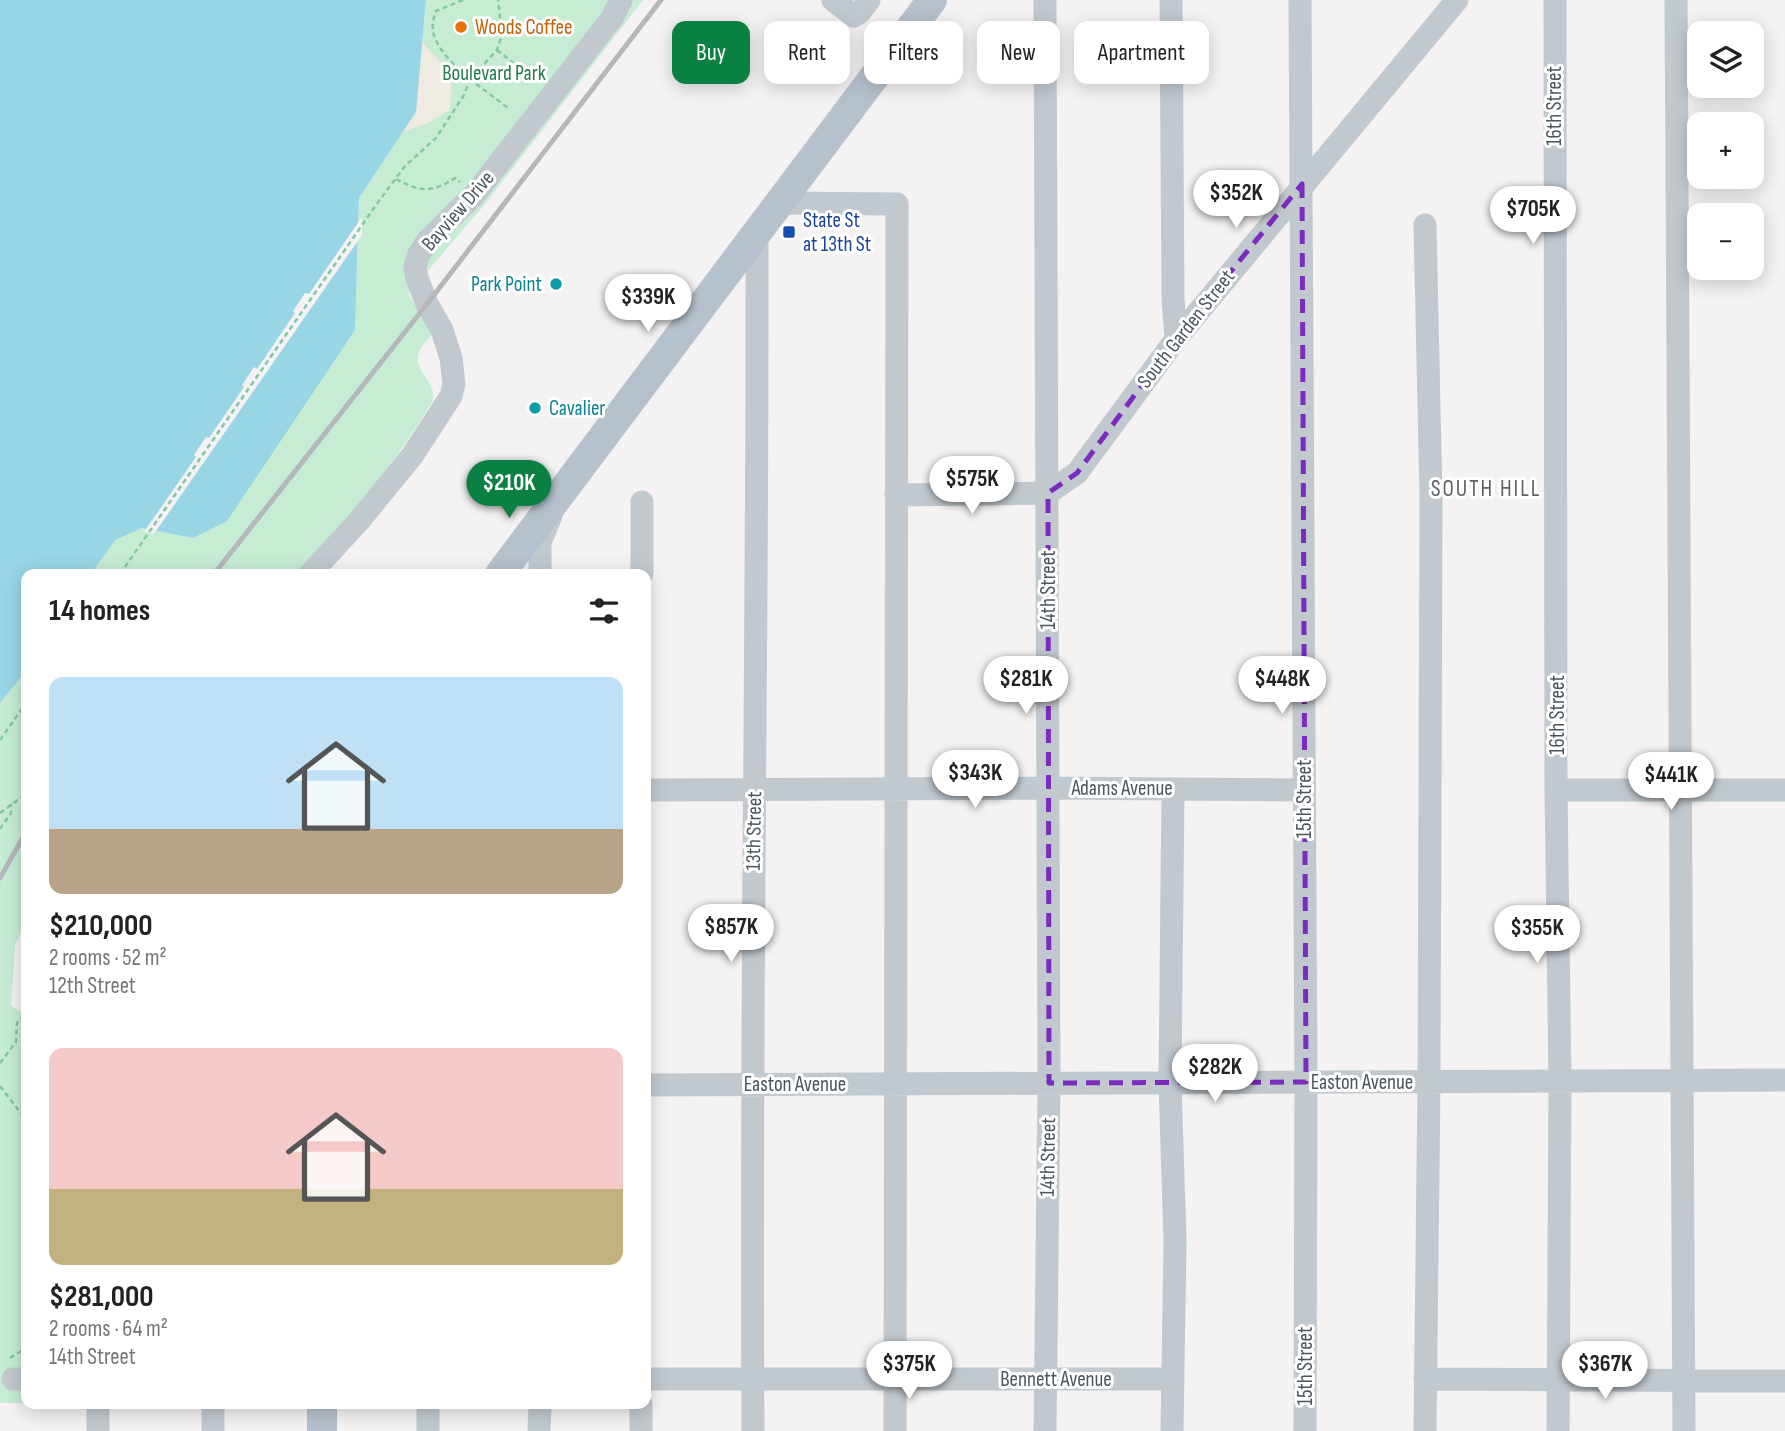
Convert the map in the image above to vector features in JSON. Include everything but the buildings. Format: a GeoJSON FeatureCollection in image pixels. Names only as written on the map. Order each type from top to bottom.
{"type":"FeatureCollection","features":[{"type":"Feature","properties":{"kind":"main road"},"geometry":{"type":"LineString","coordinates":[[503,569],[932,0]]}},
{"type":"Feature","properties":{"kind":"main road"},"geometry":{"type":"LineString","coordinates":[[322,1409],[322,1431]]}},
{"type":"Feature","properties":{"kind":"street","name":"Bayview Drive"},"geometry":{"type":"LineString","coordinates":[[315,569],[358,522],[412,456],[451,396],[454,384],[451,358],[442,330],[421,291],[415,266],[419,254],[429,239],[475,194],[612,18],[621,0]]}},
{"type":"Feature","properties":{"kind":"street"},"geometry":{"type":"LineString","coordinates":[[833,0],[854,16],[869,0]]}},
{"type":"Feature","properties":{"kind":"street","name":"14th Street"},"geometry":{"type":"LineString","coordinates":[[1045,0],[1049,1083],[1045,1431]]}},
{"type":"Feature","properties":{"kind":"street"},"geometry":{"type":"LineString","coordinates":[[1171,0],[1173,299],[1176,339]]}},
{"type":"Feature","properties":{"kind":"street","name":"15th Street"},"geometry":{"type":"LineString","coordinates":[[1300,0],[1306,1082],[1305,1431]]}},
{"type":"Feature","properties":{"kind":"street","name":"South Garden Street"},"geometry":{"type":"LineString","coordinates":[[1048,494],[1077,473],[1176,339],[1457,0]]}},
{"type":"Feature","properties":{"kind":"street","name":"16th Street"},"geometry":{"type":"LineString","coordinates":[[1555,0],[1556,790],[1560,1081],[1558,1431]]}},
{"type":"Feature","properties":{"kind":"street"},"geometry":{"type":"LineString","coordinates":[[1675,0],[1684,1431]]}},
{"type":"Feature","properties":{"kind":"street"},"geometry":{"type":"LineString","coordinates":[[778,203],[897,204],[895,1431]]}},
{"type":"Feature","properties":{"kind":"street"},"geometry":{"type":"LineString","coordinates":[[1424,225],[1430,498],[1429,1081],[1424,1431]]}},
{"type":"Feature","properties":{"kind":"street","name":"13th Street"},"geometry":{"type":"LineString","coordinates":[[753,1431],[751,1084],[757,231]]}},
{"type":"Feature","properties":{"kind":"street"},"geometry":{"type":"LineString","coordinates":[[896,495],[1048,494]]}},
{"type":"Feature","properties":{"kind":"street"},"geometry":{"type":"LineString","coordinates":[[540,569],[540,542],[559,496]]}},
{"type":"Feature","properties":{"kind":"street"},"geometry":{"type":"LineString","coordinates":[[642,502],[642,569]]}},
{"type":"Feature","properties":{"kind":"street"},"geometry":{"type":"LineString","coordinates":[[1172,1431],[1175,1241],[1170,1082],[1173,789]]}},
{"type":"Feature","properties":{"kind":"street","name":"Adams Avenue"},"geometry":{"type":"LineString","coordinates":[[651,790],[1303,790]]}},
{"type":"Feature","properties":{"kind":"street"},"geometry":{"type":"LineString","coordinates":[[1556,790],[1785,790]]}},
{"type":"Feature","properties":{"kind":"street","name":"Easton Avenue"},"geometry":{"type":"LineString","coordinates":[[651,1085],[1785,1080]]}},
{"type":"Feature","properties":{"kind":"street"},"geometry":{"type":"LineString","coordinates":[[1424,1378],[1785,1381]]}},
{"type":"Feature","properties":{"kind":"street","name":"Bennett Avenue"},"geometry":{"type":"LineString","coordinates":[[651,1379],[1171,1379]]}},
{"type":"Feature","properties":{"kind":"street"},"geometry":{"type":"LineString","coordinates":[[98,1409],[98,1431]]}},
{"type":"Feature","properties":{"kind":"street"},"geometry":{"type":"LineString","coordinates":[[213,1409],[213,1431]]}},
{"type":"Feature","properties":{"kind":"street"},"geometry":{"type":"LineString","coordinates":[[428,1409],[428,1431]]}},
{"type":"Feature","properties":{"kind":"street"},"geometry":{"type":"LineString","coordinates":[[540,1409],[540,1431]]}},
{"type":"Feature","properties":{"kind":"street"},"geometry":{"type":"LineString","coordinates":[[641,1409],[641,1431]]}},
{"type":"Feature","properties":{"kind":"path"},"geometry":{"type":"LineString","coordinates":[[463,0],[436,11],[434,36],[440,48],[470,79],[508,108]]}},
{"type":"Feature","properties":{"kind":"path"},"geometry":{"type":"LineString","coordinates":[[124,568],[376,205],[405,166],[436,138],[464,95],[470,79],[497,50],[502,34],[498,0]]}},
{"type":"Feature","properties":{"kind":"path"},"geometry":{"type":"LineString","coordinates":[[497,50],[531,77]]}},
{"type":"Feature","properties":{"kind":"path"},"geometry":{"type":"LineString","coordinates":[[396,178],[415,189],[433,188],[455,178]]}},
{"type":"Feature","properties":{"kind":"path"},"geometry":{"type":"LineString","coordinates":[[0,740],[21,709]]}},
{"type":"Feature","properties":{"kind":"path"},"geometry":{"type":"LineString","coordinates":[[0,813],[21,798]]}},
{"type":"Feature","properties":{"kind":"path"},"geometry":{"type":"LineString","coordinates":[[0,828],[11,813],[11,804]]}},
{"type":"Feature","properties":{"kind":"path"},"geometry":{"type":"LineString","coordinates":[[0,1063],[16,1042],[17,1023],[21,1020]]}},
{"type":"Feature","properties":{"kind":"path"},"geometry":{"type":"LineString","coordinates":[[0,1086],[21,1113]]}},
{"type":"Feature","properties":{"kind":"highlighted area"},"geometry":{"type":"Polygon","coordinates":[[[1302,184],[1306,1082],[1049,1083],[1048,493],[1077,473],[1176,339],[1302,184]]]}},
{"type":"Feature","properties":{"kind":"green space","name":"Boulevard Park"},"geometry":{"type":"Polygon","coordinates":[[[426,0],[643,0],[485,204],[408,294],[434,333],[423,345],[418,363],[430,384],[433,400],[387,469],[315,554],[300,569],[94,569],[115,539],[142,528],[193,538],[355,330],[359,198],[416,112],[426,0]]]}},
{"type":"Feature","properties":{"kind":"green space"},"geometry":{"type":"Polygon","coordinates":[[[21,677],[21,932],[15,945],[11,1006],[21,1012],[21,1403],[0,1403],[0,703],[21,677]]]}},
{"type":"Feature","properties":{"kind":"sand"},"geometry":{"type":"Polygon","coordinates":[[[414,34],[452,74],[450,110],[428,123],[383,139],[414,34]]]}},
{"type":"Feature","properties":{"kind":"water"},"geometry":{"type":"Polygon","coordinates":[[[0,0],[426,0],[416,112],[359,198],[355,330],[227,521],[193,538],[142,528],[115,540],[95,569],[21,569],[21,677],[0,703],[0,0]]]}},
{"type":"Feature","properties":{"kind":"pier"},"geometry":{"type":"Polygon","coordinates":[[[362,217],[362,235],[154,534],[144,532],[196,457],[194,455],[206,437],[209,438],[244,387],[242,385],[254,367],[257,369],[295,313],[293,311],[305,293],[309,294],[362,217]]]}},
{"type":"Feature","properties":{"kind":"railway"},"geometry":{"type":"LineString","coordinates":[[218,569],[427,304],[661,0]]}},
{"type":"Feature","properties":{"kind":"railway"},"geometry":{"type":"LineString","coordinates":[[0,878],[21,841]]}},
{"type":"Feature","properties":{"kind":"place","name":"Woods Coffee"},"geometry":{"type":"Point","coordinates":[461,27]}},
{"type":"Feature","properties":{"kind":"place","name":"State St at 13th St"},"geometry":{"type":"Point","coordinates":[789,232]}},
{"type":"Feature","properties":{"kind":"place","name":"Park Point"},"geometry":{"type":"Point","coordinates":[556,284]}},
{"type":"Feature","properties":{"kind":"place","name":"Cavalier"},"geometry":{"type":"Point","coordinates":[535,408]}},
{"type":"Feature","properties":{"kind":"district","name":"SOUTH HILL"},"geometry":{"type":"Point","coordinates":[1486,489]}}]}
